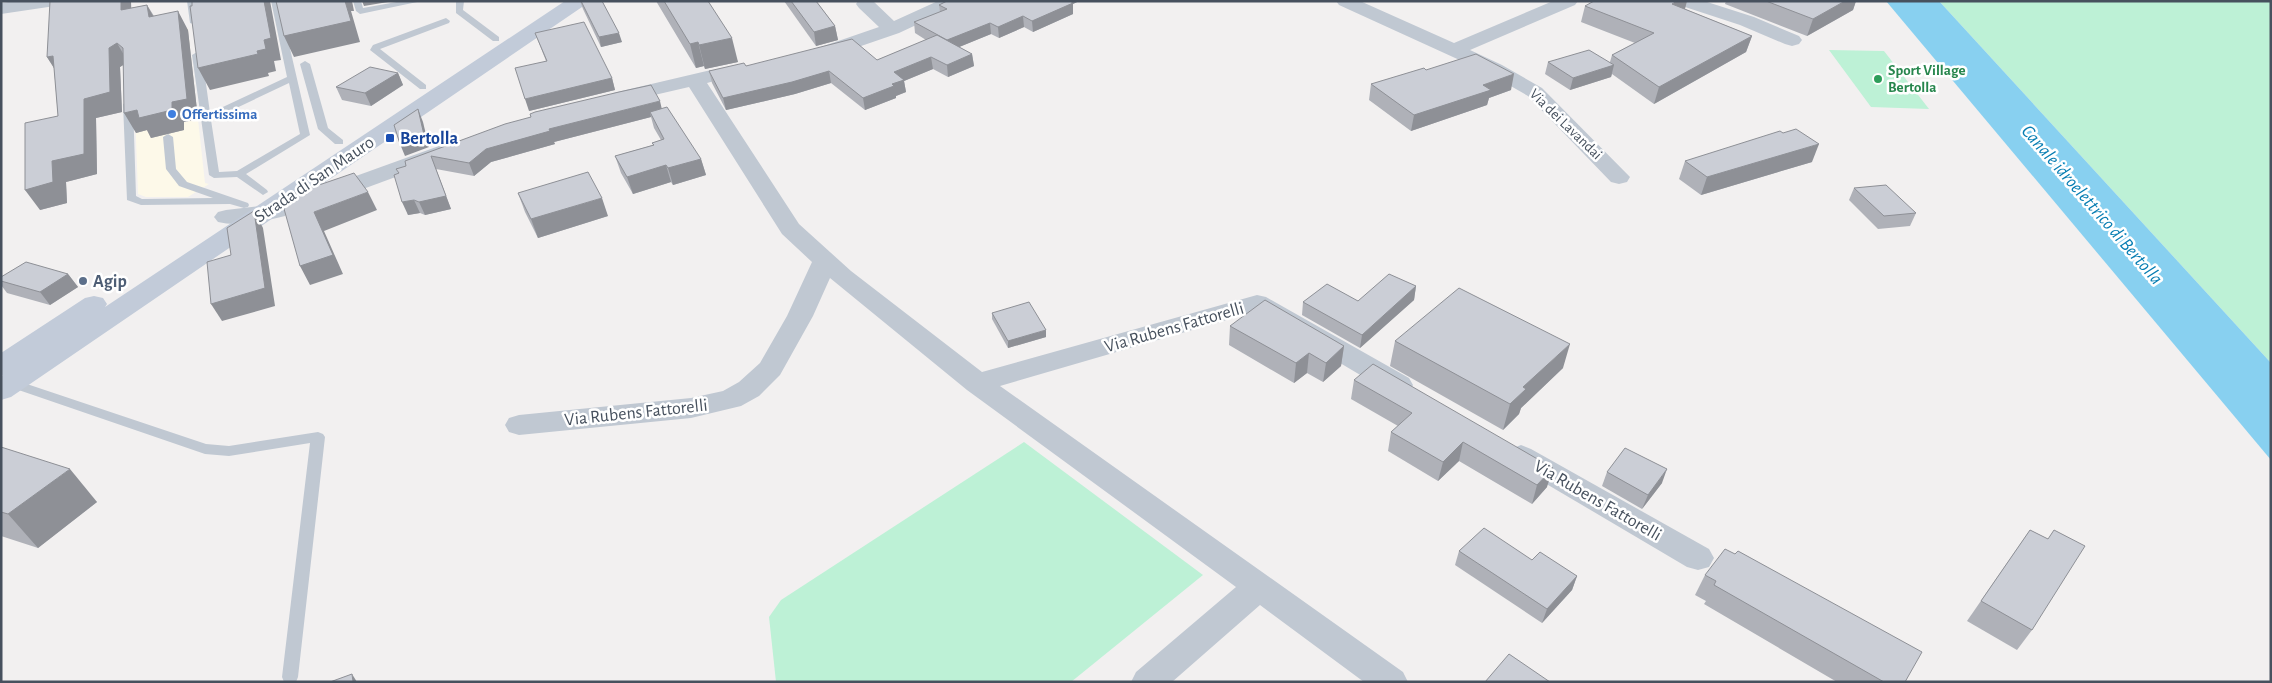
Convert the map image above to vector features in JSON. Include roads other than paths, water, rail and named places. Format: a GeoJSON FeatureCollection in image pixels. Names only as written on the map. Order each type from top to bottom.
{"type":"FeatureCollection","features":[{"type":"Feature","properties":{"kind":"main road","name":"Strada di San Mauro"},"geometry":{"type":"LineString","coordinates":[[4,380],[245,206],[339,142],[555,1]]}},
{"type":"Feature","properties":{"kind":"main road","name":"Strada di San Mauro"},"geometry":{"type":"LineString","coordinates":[[4,380],[245,206],[578,1]]}},
{"type":"Feature","properties":{"kind":"street"},"geometry":{"type":"LineString","coordinates":[[1,9],[55,1]]}},
{"type":"Feature","properties":{"kind":"street"},"geometry":{"type":"LineString","coordinates":[[804,56],[831,51],[892,29],[953,1]]}},
{"type":"Feature","properties":{"kind":"street","name":"Via dei Lavandai"},"geometry":{"type":"LineString","coordinates":[[1345,1],[1495,68],[1535,92],[1620,177]]}},
{"type":"Feature","properties":{"kind":"street"},"geometry":{"type":"LineString","coordinates":[[1455,50],[1569,1]]}},
{"type":"Feature","properties":{"kind":"street"},"geometry":{"type":"LineString","coordinates":[[1685,1],[1747,21],[1792,40]]}},
{"type":"Feature","properties":{"kind":"street"},"geometry":{"type":"LineString","coordinates":[[865,4],[892,29]]}},
{"type":"Feature","properties":{"kind":"street"},"geometry":{"type":"LineString","coordinates":[[606,100],[730,72]]}},
{"type":"Feature","properties":{"kind":"street"},"geometry":{"type":"LineString","coordinates":[[694,79],[790,229],[825,261],[977,383],[1391,682]]}},
{"type":"Feature","properties":{"kind":"street"},"geometry":{"type":"LineString","coordinates":[[245,206],[309,202],[456,147]]}},
{"type":"Feature","properties":{"kind":"street","name":"Via Rubens Fattorelli"},"geometry":{"type":"LineString","coordinates":[[519,425],[691,408],[731,399],[743,392],[770,370],[800,316],[825,261]]}},
{"type":"Feature","properties":{"kind":"street","name":"Via Rubens Fattorelli"},"geometry":{"type":"LineString","coordinates":[[977,383],[1257,303],[1421,398]]}},
{"type":"Feature","properties":{"kind":"street","name":"Via Rubens Fattorelli"},"geometry":{"type":"LineString","coordinates":[[1499,443],[1698,558]]}},
{"type":"Feature","properties":{"kind":"street"},"geometry":{"type":"LineString","coordinates":[[1148,682],[1260,586]]}},
{"type":"Feature","properties":{"kind":"lane"},"geometry":{"type":"LineString","coordinates":[[191,1],[205,119],[214,175],[239,174],[305,135],[275,1]]}},
{"type":"Feature","properties":{"kind":"lane"},"geometry":{"type":"LineString","coordinates":[[357,1],[360,12],[418,1]]}},
{"type":"Feature","properties":{"kind":"lane"},"geometry":{"type":"LineString","coordinates":[[460,1],[460,10],[496,39]]}},
{"type":"Feature","properties":{"kind":"lane"},"geometry":{"type":"LineString","coordinates":[[423,87],[375,50],[376,47],[446,21]]}},
{"type":"Feature","properties":{"kind":"lane"},"geometry":{"type":"LineString","coordinates":[[305,64],[323,129],[339,142]]}},
{"type":"Feature","properties":{"kind":"lane"},"geometry":{"type":"LineString","coordinates":[[205,119],[292,78]]}},
{"type":"Feature","properties":{"kind":"lane","name":"Strada di San Mauro"},"geometry":{"type":"LineString","coordinates":[[127,96],[132,198],[142,202],[245,206]]}},
{"type":"Feature","properties":{"kind":"lane"},"geometry":{"type":"LineString","coordinates":[[168,137],[171,169],[183,184],[245,206]]}},
{"type":"Feature","properties":{"kind":"lane"},"geometry":{"type":"LineString","coordinates":[[239,174],[245,206]]}},
{"type":"Feature","properties":{"kind":"lane"},"geometry":{"type":"LineString","coordinates":[[4,380],[205,449],[228,451],[318,437],[290,677]]}},
{"type":"Feature","properties":{"kind":"water","name":"Canale idroelettrico di Bertolla"},"geometry":{"type":"Polygon","coordinates":[[[1886,1],[1939,1],[2271,363],[2271,460],[1886,1]]]}},
{"type":"Feature","properties":{"kind":"place","name":"Sport Village Bertolla"},"geometry":{"type":"Point","coordinates":[1878,79]}},
{"type":"Feature","properties":{"kind":"place","name":"Offertissima"},"geometry":{"type":"Point","coordinates":[172,114]}},
{"type":"Feature","properties":{"kind":"place","name":"Bertolla"},"geometry":{"type":"Point","coordinates":[390,138]}},
{"type":"Feature","properties":{"kind":"place","name":"Agip"},"geometry":{"type":"Point","coordinates":[83,281]}}]}
